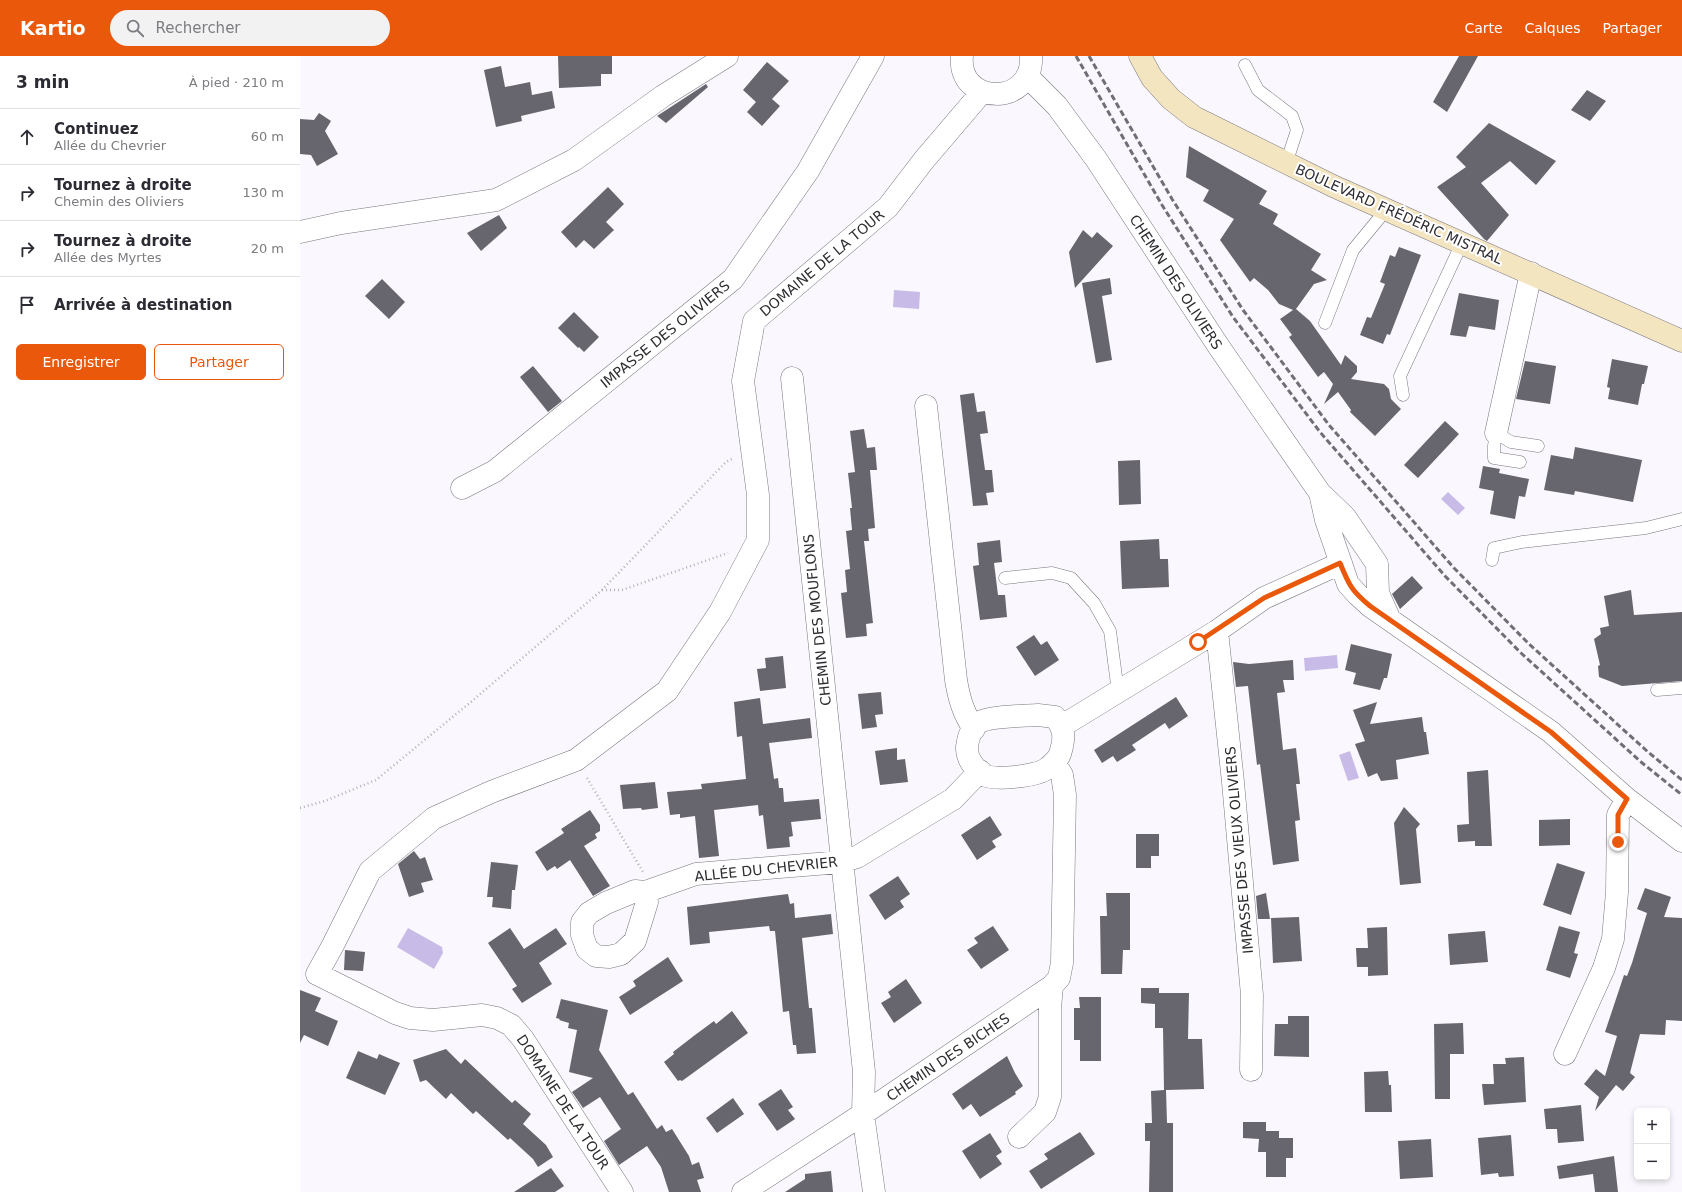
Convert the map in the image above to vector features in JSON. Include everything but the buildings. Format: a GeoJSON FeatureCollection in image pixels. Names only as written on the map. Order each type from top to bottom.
{"type":"FeatureCollection","features":[{"type":"Feature","properties":{"kind":"main road","name":"BOULEVARD FRÉDÉRIC MISTRAL"},"geometry":{"type":"LineString","coordinates":[[1140,56],[1152,78],[1171,100],[1194,117],[1286,164],[1386,210],[1682,341]]}},
{"type":"Feature","properties":{"kind":"street"},"geometry":{"type":"LineString","coordinates":[[300,232],[341,223],[496,200],[574,160],[663,96],[727,56]]}},
{"type":"Feature","properties":{"kind":"street","name":"IMPASSE DES OLIVIERS"},"geometry":{"type":"LineString","coordinates":[[462,488],[495,471],[733,279],[808,171],[873,56]]}},
{"type":"Feature","properties":{"kind":"street"},"geometry":{"type":"LineString","coordinates":[[962,56],[963,70],[967,79],[982,92],[999,95],[1008,93],[1022,84],[1029,66]]}},
{"type":"Feature","properties":{"kind":"street","name":"CHEMIN DES OLIVIERS"},"geometry":{"type":"LineString","coordinates":[[1029,66],[1096,160],[1219,347],[1320,492],[1345,517],[1377,564],[1378,593],[1389,618]]}},
{"type":"Feature","properties":{"kind":"street","name":"DOMAINE DE LA TOUR"},"geometry":{"type":"LineString","coordinates":[[622,1192],[523,1039],[511,1025],[497,1018],[482,1015],[433,1020],[410,1018],[395,1013],[308,970],[333,945],[370,871],[434,818],[491,792],[576,760],[668,691],[720,612],[758,540],[758,495],[743,381],[754,321],[888,207],[924,160],[982,92]]}},
{"type":"Feature","properties":{"kind":"street"},"geometry":{"type":"LineString","coordinates":[[1496,432],[1531,273]]}},
{"type":"Feature","properties":{"kind":"street","name":"CHEMIN DES MOUFLONS"},"geometry":{"type":"LineString","coordinates":[[792,378],[841,862]]}},
{"type":"Feature","properties":{"kind":"street"},"geometry":{"type":"LineString","coordinates":[[926,406],[956,680],[960,702],[967,719],[974,728]]}},
{"type":"Feature","properties":{"kind":"street","name":"CHEMIN DES OLIVIERS"},"geometry":{"type":"LineString","coordinates":[[1320,492],[1326,520],[1340,563],[1348,584],[1358,596],[1551,732],[1627,799],[1682,841]]}},
{"type":"Feature","properties":{"kind":"street"},"geometry":{"type":"LineString","coordinates":[[1062,726],[1217,631],[1264,598],[1340,563]]}},
{"type":"Feature","properties":{"kind":"street","name":"IMPASSE DES VIEUX OLIVIERS"},"geometry":{"type":"LineString","coordinates":[[1217,631],[1233,782],[1252,995],[1251,1070]]}},
{"type":"Feature","properties":{"kind":"street"},"geometry":{"type":"LineString","coordinates":[[1038,716],[1055,717],[1062,726],[1064,741],[1059,757],[1046,770],[1035,774],[1002,778],[984,776],[971,762],[967,751],[968,737],[974,728],[978,723],[992,718],[1038,716]]}},
{"type":"Feature","properties":{"kind":"street","name":"CHEMIN DES BICHES"},"geometry":{"type":"LineString","coordinates":[[863,1114],[1052,986],[1059,978],[1062,963],[1065,795],[1062,775],[1054,762]]}},
{"type":"Feature","properties":{"kind":"street","name":"ALLÉE DU CHEVRIER"},"geometry":{"type":"LineString","coordinates":[[649,891],[696,874],[841,862],[857,857],[953,800],[980,771]]}},
{"type":"Feature","properties":{"kind":"street"},"geometry":{"type":"LineString","coordinates":[[1565,1054],[1604,968],[1612,939],[1617,892],[1618,815],[1627,799]]}},
{"type":"Feature","properties":{"kind":"street","name":"CHEMIN DES BICHES"},"geometry":{"type":"LineString","coordinates":[[841,862],[864,1072],[863,1114]]}},
{"type":"Feature","properties":{"kind":"street"},"geometry":{"type":"LineString","coordinates":[[1019,1136],[1045,1112],[1050,1097],[1050,1008],[1052,986]]}},
{"type":"Feature","properties":{"kind":"street"},"geometry":{"type":"LineString","coordinates":[[743,1192],[863,1114],[874,1192]]}},
{"type":"Feature","properties":{"kind":"lane"},"geometry":{"type":"LineString","coordinates":[[1245,65],[1258,90],[1292,116],[1296,130],[1286,164]]}},
{"type":"Feature","properties":{"kind":"lane"},"geometry":{"type":"LineString","coordinates":[[1325,323],[1353,250],[1386,210]]}},
{"type":"Feature","properties":{"kind":"lane"},"geometry":{"type":"LineString","coordinates":[[1403,395],[1400,376],[1462,243]]}},
{"type":"Feature","properties":{"kind":"lane"},"geometry":{"type":"LineString","coordinates":[[1520,462],[1494,458],[1496,432],[1511,442],[1538,446]]}},
{"type":"Feature","properties":{"kind":"lane"},"geometry":{"type":"LineString","coordinates":[[1492,560],[1494,548],[1522,542],[1646,528],[1682,519]]}},
{"type":"Feature","properties":{"kind":"lane"},"geometry":{"type":"LineString","coordinates":[[1005,578],[1052,573],[1071,578],[1094,603],[1110,631],[1118,692]]}},
{"type":"Feature","properties":{"kind":"lane"},"geometry":{"type":"LineString","coordinates":[[1657,690],[1682,688]]}},
{"type":"Feature","properties":{"kind":"path"},"geometry":{"type":"LineString","coordinates":[[300,808],[325,801],[376,780],[472,701],[602,590],[726,462],[752,450]]}},
{"type":"Feature","properties":{"kind":"path"},"geometry":{"type":"LineString","coordinates":[[602,590],[622,590],[738,550],[751,554]]}},
{"type":"Feature","properties":{"kind":"path"},"geometry":{"type":"LineString","coordinates":[[576,760],[649,891]]}},
{"type":"Feature","properties":{"kind":"shaded area"},"geometry":{"type":"Polygon","coordinates":[[[894,290],[920,292],[919,309],[893,307],[894,290]]]}},
{"type":"Feature","properties":{"kind":"shaded area"},"geometry":{"type":"Polygon","coordinates":[[[1448,492],[1465,508],[1458,515],[1441,499],[1448,492]]]}},
{"type":"Feature","properties":{"kind":"shaded area"},"geometry":{"type":"Polygon","coordinates":[[[1337,655],[1338,668],[1305,671],[1304,658],[1337,655]]]}},
{"type":"Feature","properties":{"kind":"shaded area"},"geometry":{"type":"Polygon","coordinates":[[[1350,751],[1359,778],[1348,781],[1339,755],[1350,751]]]}},
{"type":"Feature","properties":{"kind":"shaded area"},"geometry":{"type":"Polygon","coordinates":[[[408,928],[442,947],[443,953],[434,969],[397,947],[408,928]]]}},
{"type":"Feature","properties":{"kind":"railway"},"geometry":{"type":"LineString","coordinates":[[1076,56],[1162,205],[1233,317],[1320,432],[1445,576],[1521,653],[1641,762],[1682,795]]}},
{"type":"Feature","properties":{"kind":"railway"},"geometry":{"type":"LineString","coordinates":[[1089,56],[1172,199],[1243,310],[1329,425],[1454,568],[1529,644],[1648,752],[1682,780]]}},
{"type":"Feature","properties":{"kind":"route"},"geometry":{"type":"LineString","coordinates":[[1198,642],[1217,631],[1264,598],[1340,563],[1348,584],[1358,596],[1370,606],[1551,732],[1627,799],[1618,815],[1618,842]]}}]}
